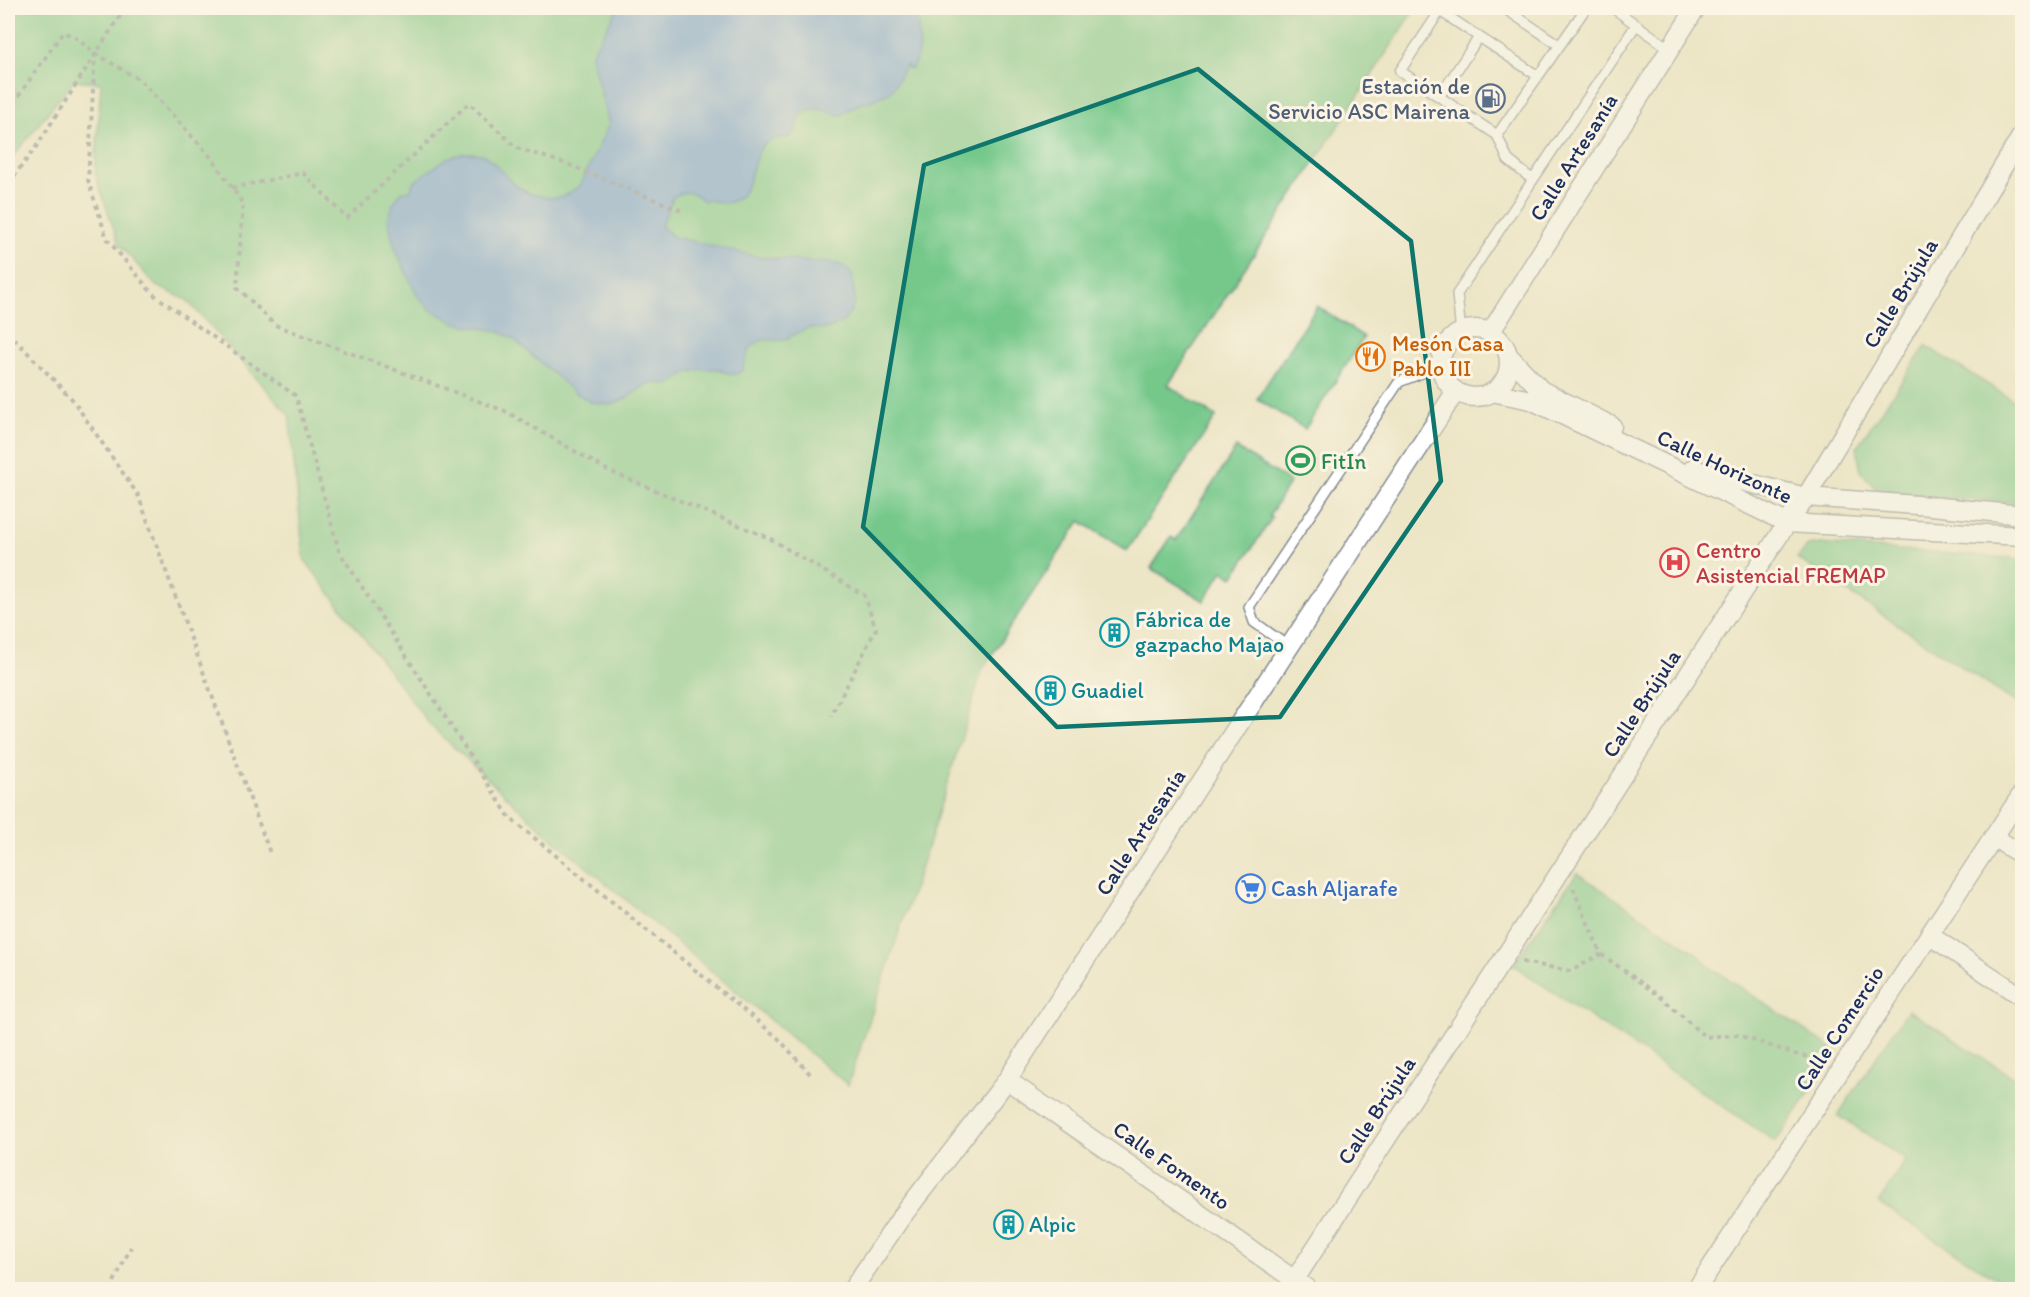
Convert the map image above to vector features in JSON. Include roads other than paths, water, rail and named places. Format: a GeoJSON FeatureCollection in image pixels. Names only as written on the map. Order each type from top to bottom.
{"type":"FeatureCollection","features":[{"type":"Feature","properties":{"kind":"street","name":"Calle Artesanía"},"geometry":{"type":"LineString","coordinates":[[1490,333],[1696,8]]}},
{"type":"Feature","properties":{"kind":"street","name":"Calle Brújula"},"geometry":{"type":"LineString","coordinates":[[1297,1286],[1504,959],[1806,497],[2022,135]]}},
{"type":"Feature","properties":{"kind":"street"},"geometry":{"type":"LineString","coordinates":[[1468,330],[1490,333],[1498,338],[1508,355],[1509,366],[1506,376],[1492,392],[1474,397],[1456,391],[1448,383],[1443,373],[1443,351],[1449,341],[1468,330]]}},
{"type":"Feature","properties":{"kind":"street","name":"Calle Horizonte"},"geometry":{"type":"LineString","coordinates":[[1508,355],[1541,390],[1700,471],[1806,497],[1931,506],[2022,516]]}},
{"type":"Feature","properties":{"kind":"street","name":"Calle Artesanía"},"geometry":{"type":"LineString","coordinates":[[852,1290],[900,1219],[1008,1080],[1456,391]]}},
{"type":"Feature","properties":{"kind":"street","name":"Calle Horizonte"},"geometry":{"type":"LineString","coordinates":[[1492,392],[1531,400],[1787,523],[2022,536]]}},
{"type":"Feature","properties":{"kind":"street","name":"Calle Comercio"},"geometry":{"type":"LineString","coordinates":[[1696,1290],[2022,794]]}},
{"type":"Feature","properties":{"kind":"street"},"geometry":{"type":"LineString","coordinates":[[1993,837],[2022,855]]}},
{"type":"Feature","properties":{"kind":"street"},"geometry":{"type":"LineString","coordinates":[[1929,935],[2022,997]]}},
{"type":"Feature","properties":{"kind":"street","name":"Calle Fomento"},"geometry":{"type":"LineString","coordinates":[[1008,1080],[1297,1286]]}},
{"type":"Feature","properties":{"kind":"lane"},"geometry":{"type":"LineString","coordinates":[[1504,8],[1517,11],[1559,45]]}},
{"type":"Feature","properties":{"kind":"lane"},"geometry":{"type":"LineString","coordinates":[[1497,135],[1586,8]]}},
{"type":"Feature","properties":{"kind":"lane"},"geometry":{"type":"LineString","coordinates":[[1613,8],[1670,49]]}},
{"type":"Feature","properties":{"kind":"lane"},"geometry":{"type":"LineString","coordinates":[[1533,180],[1508,159],[1497,135],[1400,71],[1441,9],[1538,76]]}},
{"type":"Feature","properties":{"kind":"lane"},"geometry":{"type":"LineString","coordinates":[[1461,333],[1457,294],[1636,25]]}},
{"type":"Feature","properties":{"kind":"lane"},"geometry":{"type":"LineString","coordinates":[[1439,97],[1479,37]]}},
{"type":"Feature","properties":{"kind":"lane"},"geometry":{"type":"LineString","coordinates":[[1289,647],[1254,622],[1249,607],[1399,382],[1442,365]]}},
{"type":"Feature","properties":{"kind":"water"},"geometry":{"type":"Polygon","coordinates":[[[618,8],[916,8],[920,48],[912,69],[907,65],[904,68],[889,93],[859,104],[841,115],[816,108],[806,111],[800,116],[797,128],[791,136],[772,140],[763,146],[758,152],[742,195],[735,200],[726,203],[704,201],[693,193],[682,193],[673,197],[661,226],[674,237],[758,257],[838,264],[847,268],[852,275],[855,301],[845,320],[830,329],[807,328],[784,340],[762,340],[753,345],[742,370],[737,374],[717,369],[702,369],[686,373],[671,384],[648,383],[627,398],[611,405],[591,402],[574,392],[511,337],[497,331],[456,323],[431,310],[417,295],[395,248],[389,218],[393,204],[401,192],[411,190],[413,183],[447,158],[465,153],[483,154],[512,183],[528,193],[549,198],[563,197],[580,186],[609,124],[591,55],[618,8]]]}},
{"type":"Feature","properties":{"kind":"place","name":"Estación de Servicio ASC Mairena"},"geometry":{"type":"Point","coordinates":[1491,99]}},
{"type":"Feature","properties":{"kind":"place","name":"Mesón Casa Pablo III"},"geometry":{"type":"Point","coordinates":[1371,356]}},
{"type":"Feature","properties":{"kind":"place","name":"FitIn"},"geometry":{"type":"Point","coordinates":[1300,461]}},
{"type":"Feature","properties":{"kind":"place","name":"Centro Asistencial FREMAP"},"geometry":{"type":"Point","coordinates":[1675,563]}},
{"type":"Feature","properties":{"kind":"place","name":"Fábrica de gazpacho Majao"},"geometry":{"type":"Point","coordinates":[1114,632]}},
{"type":"Feature","properties":{"kind":"place","name":"Guadiel"},"geometry":{"type":"Point","coordinates":[1050,690]}},
{"type":"Feature","properties":{"kind":"place","name":"Cash Aljarafe"},"geometry":{"type":"Point","coordinates":[1250,888]}},
{"type":"Feature","properties":{"kind":"place","name":"Alpic"},"geometry":{"type":"Point","coordinates":[1008,1224]}}]}
